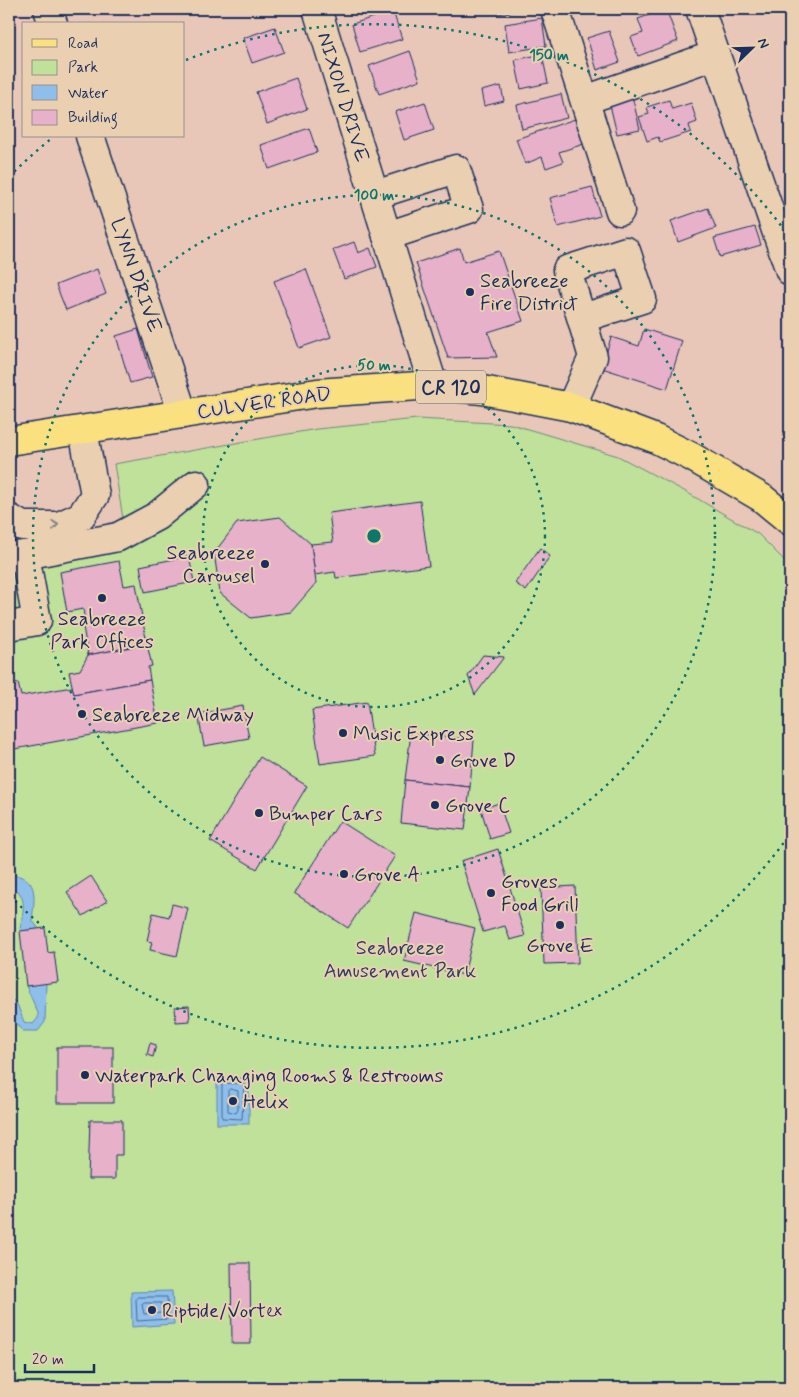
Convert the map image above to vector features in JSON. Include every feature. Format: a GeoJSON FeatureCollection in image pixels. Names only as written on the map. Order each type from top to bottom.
{"type":"FeatureCollection","features":[{"type":"Feature","properties":{"kind":"main road","name":"CULVER ROAD"},"geometry":{"type":"LineString","coordinates":[[9,441],[317,393],[433,385],[482,390],[571,407],[656,439],[692,457],[762,498],[790,521]]}},
{"type":"Feature","properties":{"kind":"street"},"geometry":{"type":"LineString","coordinates":[[48,9],[52,22]]}},
{"type":"Feature","properties":{"kind":"street","name":"NIXON DRIVE"},"geometry":{"type":"LineString","coordinates":[[317,9],[433,385]]}},
{"type":"Feature","properties":{"kind":"street"},"geometry":{"type":"LineString","coordinates":[[556,9],[620,211]]}},
{"type":"Feature","properties":{"kind":"street"},"geometry":{"type":"LineString","coordinates":[[700,9],[790,271]]}},
{"type":"Feature","properties":{"kind":"street"},"geometry":{"type":"LineString","coordinates":[[585,100],[715,55]]}},
{"type":"Feature","properties":{"kind":"street","name":"LYNN DRIVE"},"geometry":{"type":"LineString","coordinates":[[91,138],[183,414]]}},
{"type":"Feature","properties":{"kind":"street"},"geometry":{"type":"LineString","coordinates":[[375,196],[456,169],[469,208],[387,236]]}},
{"type":"Feature","properties":{"kind":"street"},"geometry":{"type":"LineString","coordinates":[[571,407],[593,356],[583,318]]}},
{"type":"Feature","properties":{"kind":"street"},"geometry":{"type":"LineString","coordinates":[[9,518],[22,526],[59,526],[81,516],[95,495],[83,430]]}},
{"type":"Feature","properties":{"kind":"street"},"geometry":{"type":"LineString","coordinates":[[9,626],[38,621],[17,556],[118,537],[157,516],[196,484]]}},
{"type":"Feature","properties":{"kind":"green space","name":"Seabreeze Amusement Park"},"geometry":{"type":"Polygon","coordinates":[[[417,419],[511,424],[618,456],[686,492],[758,534],[790,566],[790,1388],[9,1388],[9,566],[127,543],[114,464],[317,429],[417,419]]]}},
{"type":"Feature","properties":{"kind":"water"},"geometry":{"type":"Polygon","coordinates":[[[9,875],[19,876],[30,883],[34,896],[32,920],[39,929],[20,931],[23,900],[18,891],[9,893],[9,875]]]}},
{"type":"Feature","properties":{"kind":"water"},"geometry":{"type":"Polygon","coordinates":[[[46,983],[45,1022],[38,1031],[23,1031],[12,1015],[9,996],[17,1004],[24,1022],[33,1024],[38,1018],[38,1013],[26,986],[46,983]]]}},
{"type":"Feature","properties":{"kind":"water","name":"Helix"},"geometry":{"type":"Polygon","coordinates":[[[217,1078],[249,1078],[249,1124],[217,1124],[217,1078]]]}},
{"type":"Feature","properties":{"kind":"water","name":"Riptide/Vortex"},"geometry":{"type":"Polygon","coordinates":[[[172,1291],[174,1324],[132,1327],[131,1292],[172,1291]]]}},
{"type":"Feature","properties":{"kind":"building"},"geometry":{"type":"Polygon","coordinates":[[[497,9],[528,9],[498,14],[497,9]]]}},
{"type":"Feature","properties":{"kind":"building"},"geometry":{"type":"Polygon","coordinates":[[[666,9],[678,41],[638,56],[631,37],[643,33],[638,19],[666,9]]]}},
{"type":"Feature","properties":{"kind":"building"},"geometry":{"type":"Polygon","coordinates":[[[393,11],[402,39],[360,52],[352,24],[393,11]]]}},
{"type":"Feature","properties":{"kind":"building"},"geometry":{"type":"Polygon","coordinates":[[[542,18],[546,46],[509,52],[505,24],[542,18]]]}},
{"type":"Feature","properties":{"kind":"building"},"geometry":{"type":"Polygon","coordinates":[[[275,27],[284,52],[252,63],[243,38],[275,27]]]}},
{"type":"Feature","properties":{"kind":"building"},"geometry":{"type":"Polygon","coordinates":[[[609,31],[620,62],[597,70],[587,38],[609,31]]]}},
{"type":"Feature","properties":{"kind":"building"},"geometry":{"type":"Polygon","coordinates":[[[410,51],[420,80],[379,94],[369,66],[410,51]]]}},
{"type":"Feature","properties":{"kind":"building"},"geometry":{"type":"Polygon","coordinates":[[[542,54],[548,83],[521,89],[515,60],[542,54]]]}},
{"type":"Feature","properties":{"kind":"building"},"geometry":{"type":"Polygon","coordinates":[[[296,78],[307,109],[267,124],[256,92],[296,78]]]}},
{"type":"Feature","properties":{"kind":"building"},"geometry":{"type":"Polygon","coordinates":[[[501,86],[504,101],[484,106],[481,91],[501,86]]]}},
{"type":"Feature","properties":{"kind":"building"},"geometry":{"type":"Polygon","coordinates":[[[561,94],[567,118],[522,129],[517,105],[561,94]]]}},
{"type":"Feature","properties":{"kind":"building"},"geometry":{"type":"Polygon","coordinates":[[[632,96],[640,129],[617,134],[609,101],[632,96]]]}},
{"type":"Feature","properties":{"kind":"building"},"geometry":{"type":"Polygon","coordinates":[[[669,100],[672,109],[691,103],[697,122],[689,125],[691,132],[660,142],[658,137],[647,141],[639,117],[649,114],[647,107],[669,100]]]}},
{"type":"Feature","properties":{"kind":"building"},"geometry":{"type":"Polygon","coordinates":[[[425,102],[434,130],[404,140],[395,112],[425,102]]]}},
{"type":"Feature","properties":{"kind":"building"},"geometry":{"type":"Polygon","coordinates":[[[575,119],[584,144],[559,152],[563,162],[546,168],[542,157],[525,164],[516,139],[575,119]]]}},
{"type":"Feature","properties":{"kind":"building"},"geometry":{"type":"Polygon","coordinates":[[[309,128],[317,152],[269,169],[261,145],[309,128]]]}},
{"type":"Feature","properties":{"kind":"building"},"geometry":{"type":"Polygon","coordinates":[[[592,187],[600,216],[558,227],[550,198],[592,187]]]}},
{"type":"Feature","properties":{"kind":"building"},"geometry":{"type":"Polygon","coordinates":[[[708,208],[716,228],[678,242],[671,221],[708,208]]]}},
{"type":"Feature","properties":{"kind":"building"},"geometry":{"type":"Polygon","coordinates":[[[755,227],[761,245],[720,257],[714,238],[755,227]]]}},
{"type":"Feature","properties":{"kind":"building"},"geometry":{"type":"Polygon","coordinates":[[[354,242],[358,253],[370,248],[377,267],[344,279],[333,250],[354,242]]]}},
{"type":"Feature","properties":{"kind":"building","name":"Seabreeze Fire District"},"geometry":{"type":"Polygon","coordinates":[[[460,248],[464,262],[499,251],[523,321],[488,332],[497,357],[448,358],[416,263],[460,248]]]}},
{"type":"Feature","properties":{"kind":"building"},"geometry":{"type":"Polygon","coordinates":[[[97,269],[106,294],[66,310],[56,285],[97,269]]]}},
{"type":"Feature","properties":{"kind":"building"},"geometry":{"type":"Polygon","coordinates":[[[306,269],[331,337],[299,348],[274,281],[306,269]]]}},
{"type":"Feature","properties":{"kind":"building"},"geometry":{"type":"Polygon","coordinates":[[[138,329],[152,377],[130,383],[116,336],[138,329]]]}},
{"type":"Feature","properties":{"kind":"building"},"geometry":{"type":"Polygon","coordinates":[[[644,329],[682,341],[667,389],[602,368],[611,337],[639,346],[644,329]]]}},
{"type":"Feature","properties":{"kind":"building"},"geometry":{"type":"Polygon","coordinates":[[[420,501],[429,566],[336,578],[335,572],[315,575],[311,544],[333,542],[329,513],[420,501]]]}},
{"type":"Feature","properties":{"kind":"building","name":"Seabreeze Carousel"},"geometry":{"type":"Polygon","coordinates":[[[280,517],[311,544],[316,583],[291,612],[251,618],[220,593],[214,553],[237,523],[280,517]]]}},
{"type":"Feature","properties":{"kind":"building"},"geometry":{"type":"Polygon","coordinates":[[[540,548],[550,556],[526,591],[515,583],[540,548]]]}},
{"type":"Feature","properties":{"kind":"building"},"geometry":{"type":"Polygon","coordinates":[[[189,556],[194,582],[145,592],[140,566],[189,556]]]}},
{"type":"Feature","properties":{"kind":"building","name":"Seabreeze Park Offices"},"geometry":{"type":"Polygon","coordinates":[[[119,561],[124,586],[136,584],[147,644],[88,655],[82,621],[85,621],[83,609],[67,612],[60,572],[119,561]]]}},
{"type":"Feature","properties":{"kind":"building"},"geometry":{"type":"Polygon","coordinates":[[[147,644],[152,666],[148,667],[150,680],[74,694],[69,672],[80,670],[88,655],[147,644]]]}},
{"type":"Feature","properties":{"kind":"building"},"geometry":{"type":"Polygon","coordinates":[[[483,655],[504,657],[475,695],[468,676],[483,655]]]}},
{"type":"Feature","properties":{"kind":"building","name":"Seabreeze Midway"},"geometry":{"type":"Polygon","coordinates":[[[150,680],[158,723],[9,750],[9,685],[18,683],[21,696],[72,687],[74,694],[150,680]]]}},
{"type":"Feature","properties":{"kind":"building","name":"Music Express"},"geometry":{"type":"Polygon","coordinates":[[[367,702],[375,756],[320,764],[312,710],[367,702]]]}},
{"type":"Feature","properties":{"kind":"building"},"geometry":{"type":"Polygon","coordinates":[[[243,706],[249,738],[204,746],[198,714],[243,706]]]}},
{"type":"Feature","properties":{"kind":"building","name":"Grove D"},"geometry":{"type":"Polygon","coordinates":[[[411,733],[474,740],[470,787],[405,780],[411,733]]]}},
{"type":"Feature","properties":{"kind":"building","name":"Bumper Cars"},"geometry":{"type":"Polygon","coordinates":[[[260,757],[307,786],[257,869],[210,841],[260,757]]]}},
{"type":"Feature","properties":{"kind":"building","name":"Grove C"},"geometry":{"type":"Polygon","coordinates":[[[405,780],[470,787],[465,830],[401,823],[405,780]]]}},
{"type":"Feature","properties":{"kind":"building"},"geometry":{"type":"Polygon","coordinates":[[[499,803],[509,833],[490,839],[481,809],[499,803]]]}},
{"type":"Feature","properties":{"kind":"building","name":"Grove A"},"geometry":{"type":"Polygon","coordinates":[[[340,821],[395,856],[348,928],[294,893],[340,821]]]}},
{"type":"Feature","properties":{"kind":"building","name":"Groves Food Grill"},"geometry":{"type":"Polygon","coordinates":[[[498,849],[525,936],[510,940],[505,926],[483,932],[461,861],[498,849]]]}},
{"type":"Feature","properties":{"kind":"building"},"geometry":{"type":"Polygon","coordinates":[[[91,876],[107,901],[83,916],[67,892],[91,876]]]}},
{"type":"Feature","properties":{"kind":"building","name":"Grove E"},"geometry":{"type":"Polygon","coordinates":[[[575,886],[578,963],[544,964],[541,888],[575,886]]]}},
{"type":"Feature","properties":{"kind":"building"},"geometry":{"type":"Polygon","coordinates":[[[172,904],[188,908],[177,956],[150,950],[152,942],[147,941],[153,913],[169,917],[172,904]]]}},
{"type":"Feature","properties":{"kind":"building"},"geometry":{"type":"Polygon","coordinates":[[[416,913],[475,928],[464,975],[404,961],[416,913]]]}},
{"type":"Feature","properties":{"kind":"building"},"geometry":{"type":"Polygon","coordinates":[[[45,928],[48,953],[54,952],[58,982],[26,986],[20,931],[45,928]]]}},
{"type":"Feature","properties":{"kind":"building"},"geometry":{"type":"Polygon","coordinates":[[[189,1006],[190,1021],[176,1022],[175,1007],[189,1006]]]}},
{"type":"Feature","properties":{"kind":"building"},"geometry":{"type":"Polygon","coordinates":[[[150,1043],[156,1045],[153,1057],[147,1055],[150,1043]]]}},
{"type":"Feature","properties":{"kind":"building","name":"Waterpark Changing Rooms & Restrooms"},"geometry":{"type":"Polygon","coordinates":[[[57,1047],[113,1047],[113,1103],[57,1103],[57,1047]]]}},
{"type":"Feature","properties":{"kind":"building"},"geometry":{"type":"Polygon","coordinates":[[[90,1120],[122,1120],[122,1155],[115,1155],[115,1179],[88,1179],[90,1120]]]}},
{"type":"Feature","properties":{"kind":"building"},"geometry":{"type":"Polygon","coordinates":[[[231,1263],[250,1263],[251,1344],[232,1344],[231,1263]]]}},
{"type":"Feature","properties":{"kind":"place","name":"Seabreeze Fire District"},"geometry":{"type":"Point","coordinates":[470,292]}},
{"type":"Feature","properties":{"kind":"place","name":"Seabreeze Carousel"},"geometry":{"type":"Point","coordinates":[265,564]}},
{"type":"Feature","properties":{"kind":"place","name":"Seabreeze Park Offices"},"geometry":{"type":"Point","coordinates":[102,598]}},
{"type":"Feature","properties":{"kind":"place","name":"Seabreeze Midway"},"geometry":{"type":"Point","coordinates":[82,714]}},
{"type":"Feature","properties":{"kind":"place","name":"Music Express"},"geometry":{"type":"Point","coordinates":[343,733]}},
{"type":"Feature","properties":{"kind":"place","name":"Grove D"},"geometry":{"type":"Point","coordinates":[440,760]}},
{"type":"Feature","properties":{"kind":"place","name":"Grove C"},"geometry":{"type":"Point","coordinates":[435,805]}},
{"type":"Feature","properties":{"kind":"place","name":"Bumper Cars"},"geometry":{"type":"Point","coordinates":[259,813]}},
{"type":"Feature","properties":{"kind":"place","name":"Grove A"},"geometry":{"type":"Point","coordinates":[344,874]}},
{"type":"Feature","properties":{"kind":"place","name":"Groves Food Grill"},"geometry":{"type":"Point","coordinates":[491,893]}},
{"type":"Feature","properties":{"kind":"place","name":"Grove E"},"geometry":{"type":"Point","coordinates":[560,925]}},
{"type":"Feature","properties":{"kind":"place","name":"Waterpark Changing Rooms & Restrooms"},"geometry":{"type":"Point","coordinates":[85,1075]}},
{"type":"Feature","properties":{"kind":"place","name":"Helix"},"geometry":{"type":"Point","coordinates":[233,1101]}},
{"type":"Feature","properties":{"kind":"place","name":"Riptide/Vortex"},"geometry":{"type":"Point","coordinates":[152,1310]}}]}
